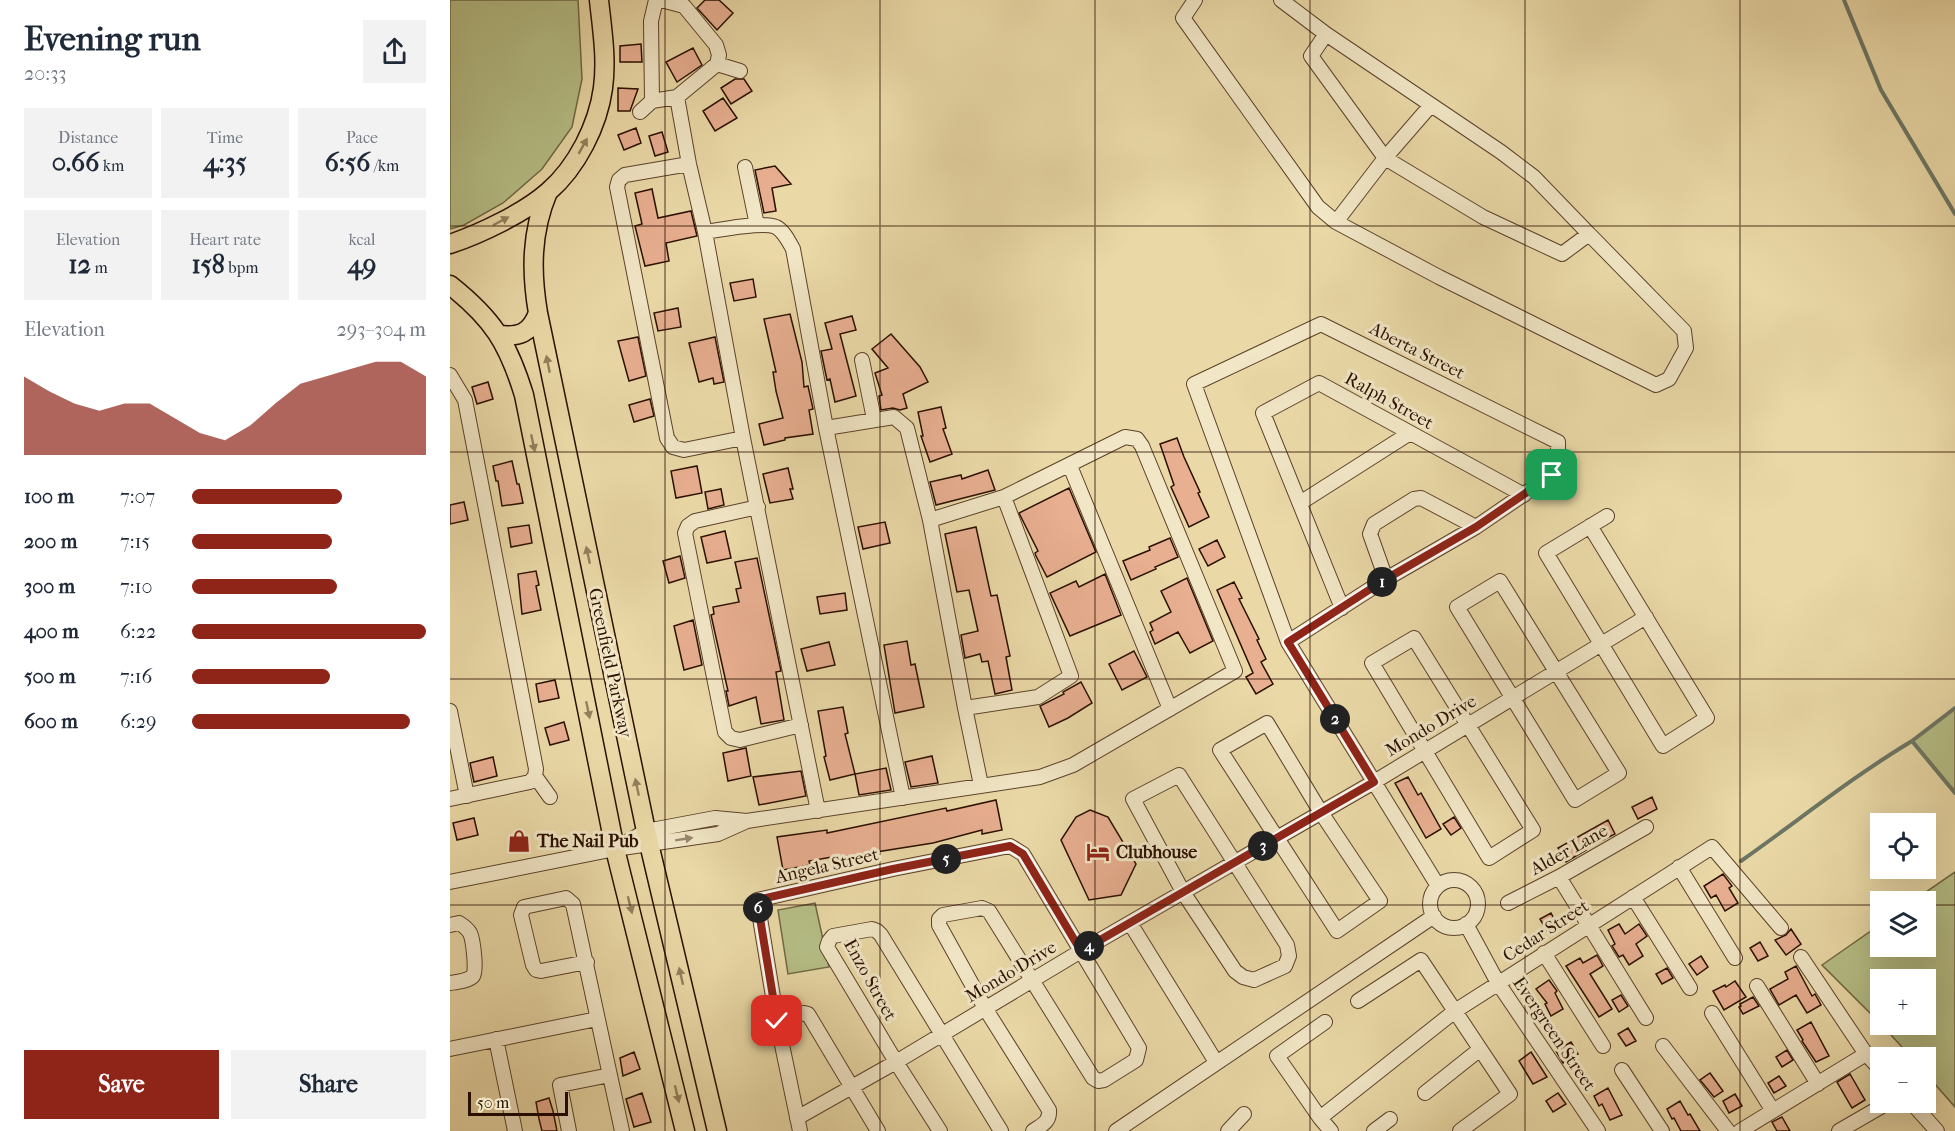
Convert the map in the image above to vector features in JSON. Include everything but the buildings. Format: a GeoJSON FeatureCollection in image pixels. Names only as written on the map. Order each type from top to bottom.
{"type":"FeatureCollection","features":[{"type":"Feature","properties":{"kind":"main road"},"geometry":{"type":"LineString","coordinates":[[450,244],[499,223],[548,192],[574,161],[588,136],[599,108],[603,88],[605,54],[599,0]]}},
{"type":"Feature","properties":{"kind":"main road","name":"Greenfield Parkway"},"geometry":{"type":"LineString","coordinates":[[548,192],[538,218],[534,246],[533,288],[647,838],[717,1131]]}},
{"type":"Feature","properties":{"kind":"main road","name":"Greenfield Parkway"},"geometry":{"type":"LineString","coordinates":[[450,285],[479,308],[499,335],[514,365],[524,395],[615,849],[685,1131]]}},
{"type":"Feature","properties":{"kind":"main road"},"geometry":{"type":"LineString","coordinates":[[499,335],[513,336],[526,332],[538,314]]}},
{"type":"Feature","properties":{"kind":"street"},"geometry":{"type":"LineString","coordinates":[[652,101],[651,21],[656,0]]}},
{"type":"Feature","properties":{"kind":"street"},"geometry":{"type":"LineString","coordinates":[[640,112],[652,101],[677,97],[717,64],[720,55],[716,45],[684,6],[661,0]]}},
{"type":"Feature","properties":{"kind":"street"},"geometry":{"type":"LineString","coordinates":[[1195,0],[1183,18],[1318,207],[1336,222],[1439,277],[1656,385],[1669,379],[1686,348],[1684,331],[1534,177],[1501,152],[1326,34],[1281,0]]}},
{"type":"Feature","properties":{"kind":"street"},"geometry":{"type":"LineString","coordinates":[[1326,34],[1311,56],[1384,158],[1483,217],[1562,254],[1589,234]]}},
{"type":"Feature","properties":{"kind":"street"},"geometry":{"type":"LineString","coordinates":[[717,64],[740,71]]}},
{"type":"Feature","properties":{"kind":"street"},"geometry":{"type":"LineString","coordinates":[[677,97],[818,811]]}},
{"type":"Feature","properties":{"kind":"street"},"geometry":{"type":"LineString","coordinates":[[1336,222],[1384,158],[1431,105]]}},
{"type":"Feature","properties":{"kind":"street"},"geometry":{"type":"LineString","coordinates":[[689,164],[625,175],[619,180],[617,187],[621,210],[667,438],[673,447],[684,450],[743,438]]}},
{"type":"Feature","properties":{"kind":"street"},"geometry":{"type":"LineString","coordinates":[[745,167],[757,225]]}},
{"type":"Feature","properties":{"kind":"street"},"geometry":{"type":"LineString","coordinates":[[705,232],[757,225],[776,227],[793,249],[826,428],[903,798]]}},
{"type":"Feature","properties":{"kind":"street","name":"Aberta Street"},"geometry":{"type":"LineString","coordinates":[[1288,642],[1386,579],[1476,527],[1552,475],[1558,462],[1558,442],[1321,324],[1194,384],[1288,642],[1438,886]]}},
{"type":"Feature","properties":{"kind":"street"},"geometry":{"type":"LineString","coordinates":[[862,360],[874,419]]}},
{"type":"Feature","properties":{"kind":"street"},"geometry":{"type":"LineString","coordinates":[[450,375],[465,400],[536,769],[535,776],[530,782],[450,799]]}},
{"type":"Feature","properties":{"kind":"street","name":"Ralph Street"},"geometry":{"type":"LineString","coordinates":[[1342,608],[1263,413],[1319,383],[1524,495]]}},
{"type":"Feature","properties":{"kind":"street"},"geometry":{"type":"LineString","coordinates":[[826,428],[894,417],[907,428],[930,520],[964,708],[981,785]]}},
{"type":"Feature","properties":{"kind":"street"},"geometry":{"type":"LineString","coordinates":[[1300,503],[1410,433]]}},
{"type":"Feature","properties":{"kind":"street"},"geometry":{"type":"LineString","coordinates":[[450,882],[615,849],[647,838],[721,833],[747,821],[1040,777],[1073,765],[1235,671],[1137,439],[1125,437],[1004,497],[930,520]]}},
{"type":"Feature","properties":{"kind":"street"},"geometry":{"type":"LineString","coordinates":[[1070,466],[1170,709]]}},
{"type":"Feature","properties":{"kind":"street"},"geometry":{"type":"LineString","coordinates":[[964,708],[1038,697],[1071,676],[1004,497]]}},
{"type":"Feature","properties":{"kind":"street"},"geometry":{"type":"LineString","coordinates":[[1386,579],[1370,529],[1414,498],[1427,500],[1476,527]]}},
{"type":"Feature","properties":{"kind":"street"},"geometry":{"type":"LineString","coordinates":[[758,507],[695,521],[688,526],[686,533],[688,545],[725,732],[731,738],[740,740],[801,725]]}},
{"type":"Feature","properties":{"kind":"street"},"geometry":{"type":"LineString","coordinates":[[1590,526],[1707,718],[1663,746],[1546,553],[1590,526],[1607,516]]}},
{"type":"Feature","properties":{"kind":"street"},"geometry":{"type":"LineString","coordinates":[[1500,581],[1556,671],[1619,773],[1575,800],[1457,607],[1500,581]]}},
{"type":"Feature","properties":{"kind":"street","name":"Mondo Drive"},"geometry":{"type":"LineString","coordinates":[[798,1124],[851,1088],[1320,811],[1374,782],[1646,617]]}},
{"type":"Feature","properties":{"kind":"street"},"geometry":{"type":"LineString","coordinates":[[1414,638],[1468,725],[1533,830],[1489,858],[1371,663],[1414,638]]}},
{"type":"Feature","properties":{"kind":"street"},"geometry":{"type":"LineString","coordinates":[[450,711],[466,796]]}},
{"type":"Feature","properties":{"kind":"street"},"geometry":{"type":"LineString","coordinates":[[1267,723],[1320,811],[1380,901],[1337,931],[1277,837],[1220,750],[1267,723]]}},
{"type":"Feature","properties":{"kind":"street"},"geometry":{"type":"LineString","coordinates":[[1179,775],[1287,945],[1289,956],[1285,966],[1254,980],[1244,977],[1235,970],[1183,892],[1132,799],[1179,775]]}},
{"type":"Feature","properties":{"kind":"street"},"geometry":{"type":"LineString","coordinates":[[535,776],[550,797]]}},
{"type":"Feature","properties":{"kind":"street","name":"Alder Lane"},"geometry":{"type":"LineString","coordinates":[[1508,903],[1559,877],[1646,827]]}},
{"type":"Feature","properties":{"kind":"street","name":"Angela Street"},"geometry":{"type":"LineString","coordinates":[[798,1124],[777,1021],[757,900],[893,869],[1010,846],[1023,854],[1081,951]]}},
{"type":"Feature","properties":{"kind":"street","name":"Cedar Street"},"geometry":{"type":"LineString","coordinates":[[1320,1118],[1455,1011],[1712,846],[1781,928]]}},
{"type":"Feature","properties":{"kind":"street"},"geometry":{"type":"LineString","coordinates":[[1679,867],[1735,958]]}},
{"type":"Feature","properties":{"kind":"street"},"geometry":{"type":"LineString","coordinates":[[1559,877],[1646,1018]]}},
{"type":"Feature","properties":{"kind":"street"},"geometry":{"type":"LineString","coordinates":[[1461,881],[1473,890],[1478,904],[1476,912],[1466,924],[1459,927],[1444,925],[1434,916],[1430,903],[1438,886],[1445,882],[1461,881]]}},
{"type":"Feature","properties":{"kind":"street"},"geometry":{"type":"LineString","coordinates":[[1633,897],[1690,988]]}},
{"type":"Feature","properties":{"kind":"street"},"geometry":{"type":"LineString","coordinates":[[587,962],[536,970],[521,915],[524,907],[566,898],[573,904],[587,962],[597,1020],[622,1131]]}},
{"type":"Feature","properties":{"kind":"street"},"geometry":{"type":"LineString","coordinates":[[1033,1131],[1046,1122],[1049,1110],[985,1008],[939,925],[939,919],[943,915],[986,908],[1093,1078],[1098,1081],[1104,1080],[1136,1060],[1139,1048],[1081,951]]}},
{"type":"Feature","properties":{"kind":"street"},"geometry":{"type":"LineString","coordinates":[[1116,1131],[1434,916]]}},
{"type":"Feature","properties":{"kind":"street"},"geometry":{"type":"LineString","coordinates":[[450,925],[459,923],[467,927],[471,935],[475,970],[473,976],[466,980],[450,983]]}},
{"type":"Feature","properties":{"kind":"street"},"geometry":{"type":"LineString","coordinates":[[1130,923],[1216,1062]]}},
{"type":"Feature","properties":{"kind":"street","name":"Evergreen Street"},"geometry":{"type":"LineString","coordinates":[[1466,924],[1498,983],[1598,1131]]}},
{"type":"Feature","properties":{"kind":"street","name":"Enzo Street"},"geometry":{"type":"LineString","coordinates":[[896,1062],[827,947],[833,936],[872,929],[878,931],[942,1034]]}},
{"type":"Feature","properties":{"kind":"street"},"geometry":{"type":"LineString","coordinates":[[1544,953],[1603,1047]]}},
{"type":"Feature","properties":{"kind":"street"},"geometry":{"type":"LineString","coordinates":[[1801,957],[1870,1058]]}},
{"type":"Feature","properties":{"kind":"street"},"geometry":{"type":"LineString","coordinates":[[1358,1001],[1421,960],[1509,1094],[1460,1131]]}},
{"type":"Feature","properties":{"kind":"street"},"geometry":{"type":"LineString","coordinates":[[1757,986],[1818,1084]]}},
{"type":"Feature","properties":{"kind":"street"},"geometry":{"type":"LineString","coordinates":[[777,1021],[804,1013],[808,1014],[878,1131]]}},
{"type":"Feature","properties":{"kind":"street"},"geometry":{"type":"LineString","coordinates":[[1712,1013],[1773,1111]]}},
{"type":"Feature","properties":{"kind":"street"},"geometry":{"type":"LineString","coordinates":[[450,1049],[597,1020]]}},
{"type":"Feature","properties":{"kind":"street"},"geometry":{"type":"LineString","coordinates":[[1325,1022],[1277,1056],[1331,1131]]}},
{"type":"Feature","properties":{"kind":"street"},"geometry":{"type":"LineString","coordinates":[[942,1034],[1001,1131]]}},
{"type":"Feature","properties":{"kind":"street"},"geometry":{"type":"LineString","coordinates":[[496,1040],[515,1131]]}},
{"type":"Feature","properties":{"kind":"street"},"geometry":{"type":"LineString","coordinates":[[1663,1046],[1728,1131]]}},
{"type":"Feature","properties":{"kind":"street"},"geometry":{"type":"LineString","coordinates":[[1425,1093],[1479,1050]]}},
{"type":"Feature","properties":{"kind":"street"},"geometry":{"type":"LineString","coordinates":[[1740,1131],[1866,1054]]}},
{"type":"Feature","properties":{"kind":"street"},"geometry":{"type":"LineString","coordinates":[[896,1062],[940,1131]]}},
{"type":"Feature","properties":{"kind":"street"},"geometry":{"type":"LineString","coordinates":[[1622,1070],[1662,1131]]}},
{"type":"Feature","properties":{"kind":"street"},"geometry":{"type":"LineString","coordinates":[[569,1131],[560,1085],[610,1075]]}},
{"type":"Feature","properties":{"kind":"street"},"geometry":{"type":"LineString","coordinates":[[1839,1131],[1870,1113]]}},
{"type":"Feature","properties":{"kind":"street"},"geometry":{"type":"LineString","coordinates":[[1921,1113],[1937,1131]]}},
{"type":"Feature","properties":{"kind":"street"},"geometry":{"type":"LineString","coordinates":[[1228,1131],[1244,1114]]}},
{"type":"Feature","properties":{"kind":"street"},"geometry":{"type":"LineString","coordinates":[[1374,1131],[1390,1119]]}},
{"type":"Feature","properties":{"kind":"green space"},"geometry":{"type":"Polygon","coordinates":[[[450,0],[578,0],[582,79],[572,127],[542,169],[503,203],[464,225],[450,229],[450,0]]]}},
{"type":"Feature","properties":{"kind":"green space"},"geometry":{"type":"Polygon","coordinates":[[[1955,708],[1955,793],[1912,741],[1955,708]]]}},
{"type":"Feature","properties":{"kind":"green space"},"geometry":{"type":"Polygon","coordinates":[[[1955,872],[1955,1107],[1936,1085],[1936,1047],[1902,1047],[1891,1035],[1936,1035],[1936,969],[1870,969],[1870,1013],[1822,965],[1870,932],[1870,957],[1936,957],[1936,891],[1927,891],[1955,872]]]}},
{"type":"Feature","properties":{"kind":"green space"},"geometry":{"type":"Polygon","coordinates":[[[815,903],[829,967],[788,974],[778,910],[815,903]]]}},
{"type":"Feature","properties":{"kind":"waterway"},"geometry":{"type":"LineString","coordinates":[[1844,0],[1881,90],[1955,214]]}},
{"type":"Feature","properties":{"kind":"waterway"},"geometry":{"type":"LineString","coordinates":[[1955,708],[1912,741],[1955,793]]}},
{"type":"Feature","properties":{"kind":"waterway"},"geometry":{"type":"LineString","coordinates":[[1741,861],[1847,784],[1912,741]]}},
{"type":"Feature","properties":{"kind":"place","name":"The Nail Pub"},"geometry":{"type":"Point","coordinates":[519,841]}},
{"type":"Feature","properties":{"kind":"place","name":"Clubhouse"},"geometry":{"type":"Point","coordinates":[1098,852]}},
{"type":"Feature","properties":{"kind":"route"},"geometry":{"type":"LineString","coordinates":[[777,1021],[757,900],[893,869],[1010,846],[1023,854],[1081,951],[1320,811],[1374,782],[1288,642],[1386,579],[1476,527],[1552,475]]}}]}
